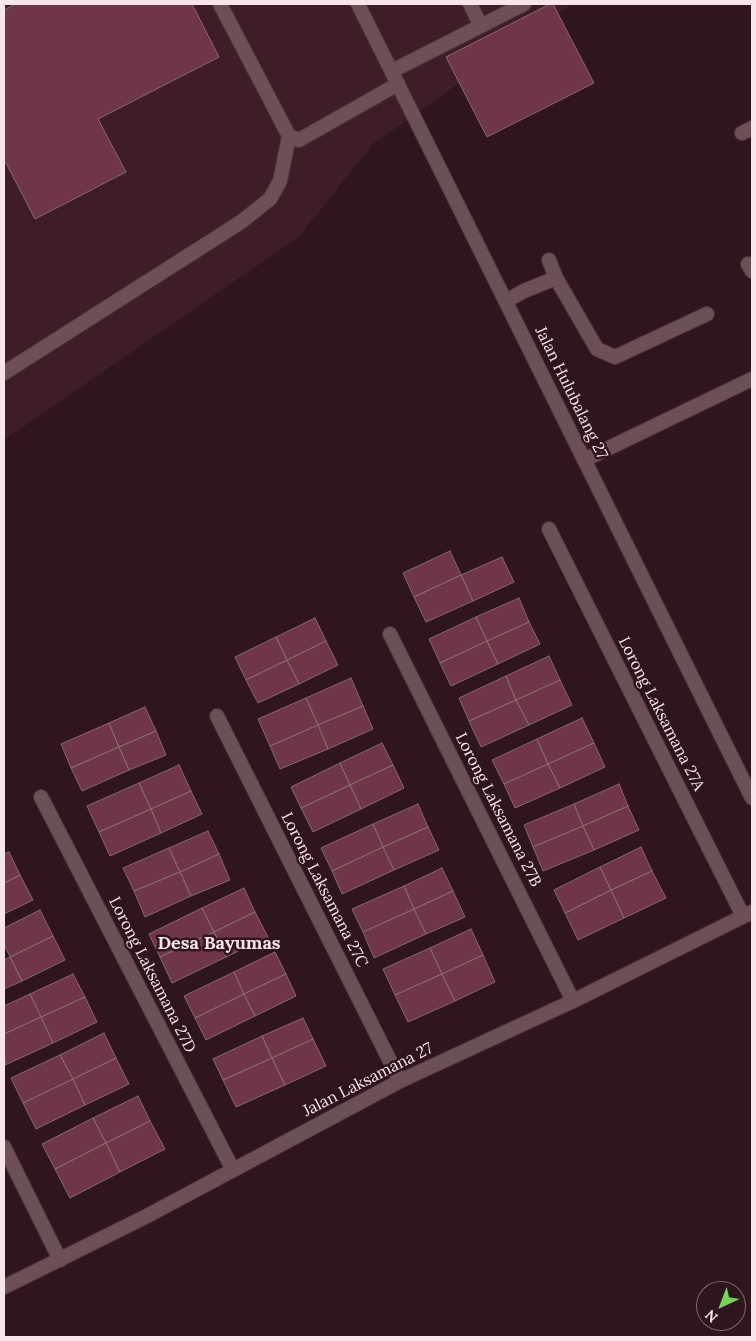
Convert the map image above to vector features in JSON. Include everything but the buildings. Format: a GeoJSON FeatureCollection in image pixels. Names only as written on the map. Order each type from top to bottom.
{"type":"FeatureCollection","features":[{"type":"Feature","properties":{"kind":"street"},"geometry":{"type":"LineString","coordinates":[[4,373],[241,222],[270,199],[280,181],[289,136],[220,4]]}},
{"type":"Feature","properties":{"kind":"street","name":"Jalan Hulubalang 27"},"geometry":{"type":"LineString","coordinates":[[358,4],[752,798]]}},
{"type":"Feature","properties":{"kind":"street"},"geometry":{"type":"LineString","coordinates":[[470,4],[481,26]]}},
{"type":"Feature","properties":{"kind":"street"},"geometry":{"type":"LineString","coordinates":[[289,136],[299,140],[395,78],[481,26],[524,4]]}},
{"type":"Feature","properties":{"kind":"street"},"geometry":{"type":"LineString","coordinates":[[549,260],[556,278],[597,349],[615,357],[707,314]]}},
{"type":"Feature","properties":{"kind":"street"},"geometry":{"type":"LineString","coordinates":[[506,301],[524,291],[556,278]]}},
{"type":"Feature","properties":{"kind":"street"},"geometry":{"type":"LineString","coordinates":[[584,460],[752,379]]}},
{"type":"Feature","properties":{"kind":"street","name":"Lorong Laksamana 27A"},"geometry":{"type":"LineString","coordinates":[[549,529],[748,914]]}},
{"type":"Feature","properties":{"kind":"street","name":"Lorong Laksamana 27B"},"geometry":{"type":"LineString","coordinates":[[390,634],[573,1001]]}},
{"type":"Feature","properties":{"kind":"street","name":"Lorong Laksamana 27C"},"geometry":{"type":"LineString","coordinates":[[217,716],[400,1081]]}},
{"type":"Feature","properties":{"kind":"street","name":"Lorong Laksamana 27D"},"geometry":{"type":"LineString","coordinates":[[41,797],[233,1170]]}},
{"type":"Feature","properties":{"kind":"street","name":"Jalan Laksamana 27"},"geometry":{"type":"LineString","coordinates":[[4,1287],[145,1218],[400,1081],[573,1001],[748,914]]}},
{"type":"Feature","properties":{"kind":"street"},"geometry":{"type":"LineString","coordinates":[[4,1147],[60,1260]]}},
{"type":"Feature","properties":{"kind":"shaded area"},"geometry":{"type":"Polygon","coordinates":[[[4,4],[571,4],[373,144],[300,236],[4,440],[4,4]]]}},
{"type":"Feature","properties":{"kind":"district","name":"Desa Bayumas"},"geometry":{"type":"Point","coordinates":[219,944]}}]}
